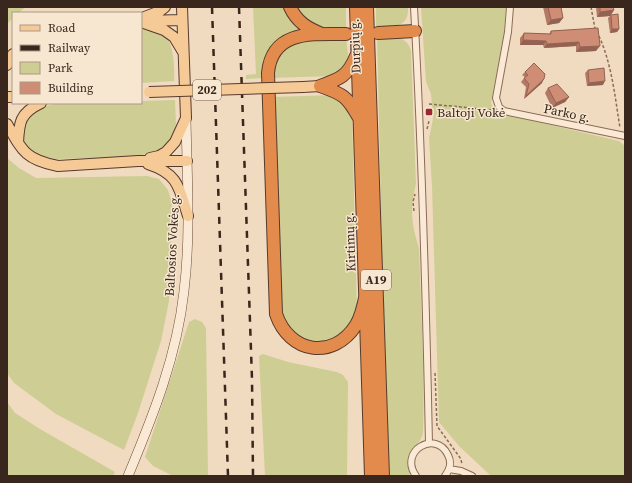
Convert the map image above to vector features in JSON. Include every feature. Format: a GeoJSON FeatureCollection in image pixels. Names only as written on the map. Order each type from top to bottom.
{"type":"FeatureCollection","features":[{"type":"Feature","properties":{"kind":"highway"},"geometry":{"type":"LineString","coordinates":[[290,7],[297,19],[302,24],[323,34]]}},
{"type":"Feature","properties":{"kind":"highway","name":"Kirtimų g."},"geometry":{"type":"LineString","coordinates":[[356,7],[371,476]]}},
{"type":"Feature","properties":{"kind":"highway","name":"Durpių g."},"geometry":{"type":"LineString","coordinates":[[367,7],[370,85]]}},
{"type":"Feature","properties":{"kind":"highway"},"geometry":{"type":"LineString","coordinates":[[378,33],[415,31]]}},
{"type":"Feature","properties":{"kind":"highway"},"geometry":{"type":"LineString","coordinates":[[346,34],[323,34],[293,38],[286,41],[275,50],[268,65],[276,314],[279,324],[296,342],[314,348],[330,347],[345,338],[356,324],[361,315],[366,293]]}},
{"type":"Feature","properties":{"kind":"highway"},"geometry":{"type":"LineString","coordinates":[[320,86],[336,81],[345,75],[352,67],[358,53]]}},
{"type":"Feature","properties":{"kind":"highway","name":"Kirtimų g."},"geometry":{"type":"LineString","coordinates":[[370,85],[382,476]]}},
{"type":"Feature","properties":{"kind":"highway"},"geometry":{"type":"LineString","coordinates":[[320,86],[337,92],[347,98],[360,122]]}},
{"type":"Feature","properties":{"kind":"main road"},"geometry":{"type":"LineString","coordinates":[[142,20],[165,7]]}},
{"type":"Feature","properties":{"kind":"main road","name":"Baltosios Vokės g."},"geometry":{"type":"LineString","coordinates":[[128,476],[149,427],[166,376],[178,333],[184,292],[188,216],[182,7]]}},
{"type":"Feature","properties":{"kind":"main road"},"geometry":{"type":"LineString","coordinates":[[142,21],[182,20]]}},
{"type":"Feature","properties":{"kind":"main road"},"geometry":{"type":"LineString","coordinates":[[142,21],[164,30],[174,37],[184,52]]}},
{"type":"Feature","properties":{"kind":"main road"},"geometry":{"type":"LineString","coordinates":[[7,65],[12,56]]}},
{"type":"Feature","properties":{"kind":"main road","name":"202"},"geometry":{"type":"LineString","coordinates":[[145,92],[320,86]]}},
{"type":"Feature","properties":{"kind":"main road"},"geometry":{"type":"LineString","coordinates":[[18,143],[19,126],[22,116],[39,104]]}},
{"type":"Feature","properties":{"kind":"main road"},"geometry":{"type":"LineString","coordinates":[[138,161],[159,156],[166,152],[175,142],[186,118]]}},
{"type":"Feature","properties":{"kind":"main road"},"geometry":{"type":"LineString","coordinates":[[7,124],[24,152],[39,162],[58,166],[138,161],[187,161]]}},
{"type":"Feature","properties":{"kind":"main road"},"geometry":{"type":"LineString","coordinates":[[138,161],[159,167],[171,175],[179,186],[188,216]]}},
{"type":"Feature","properties":{"kind":"street"},"geometry":{"type":"LineString","coordinates":[[414,7],[420,103],[429,443]]}},
{"type":"Feature","properties":{"kind":"street"},"geometry":{"type":"LineString","coordinates":[[504,112],[499,106],[496,98],[508,32],[510,7]]}},
{"type":"Feature","properties":{"kind":"street","name":"Parko g."},"geometry":{"type":"LineString","coordinates":[[504,112],[623,136]]}},
{"type":"Feature","properties":{"kind":"street"},"geometry":{"type":"LineString","coordinates":[[416,476],[412,471],[412,456],[422,445],[429,443],[437,445],[446,451],[449,457],[449,469],[445,476]]}},
{"type":"Feature","properties":{"kind":"street"},"geometry":{"type":"LineString","coordinates":[[449,469],[461,471],[472,476]]}},
{"type":"Feature","properties":{"kind":"path"},"geometry":{"type":"LineString","coordinates":[[592,7],[594,27],[606,52],[623,136]]}},
{"type":"Feature","properties":{"kind":"path"},"geometry":{"type":"LineString","coordinates":[[429,104],[504,112]]}},
{"type":"Feature","properties":{"kind":"path"},"geometry":{"type":"LineString","coordinates":[[426,134],[429,121]]}},
{"type":"Feature","properties":{"kind":"path"},"geometry":{"type":"LineString","coordinates":[[435,370],[437,426],[461,459],[461,471]]}},
{"type":"Feature","properties":{"kind":"green space"},"geometry":{"type":"Polygon","coordinates":[[[7,7],[26,7],[19,12],[12,12],[12,19],[7,24],[7,7]]]}},
{"type":"Feature","properties":{"kind":"green space"},"geometry":{"type":"Polygon","coordinates":[[[253,7],[285,7],[302,31],[266,58],[263,65],[263,78],[246,79],[246,75],[256,74],[253,7]]]}},
{"type":"Feature","properties":{"kind":"green space"},"geometry":{"type":"Polygon","coordinates":[[[294,7],[346,7],[346,28],[323,29],[312,27],[294,7]]]}},
{"type":"Feature","properties":{"kind":"green space"},"geometry":{"type":"Polygon","coordinates":[[[376,7],[408,7],[408,14],[403,23],[399,25],[376,27],[376,7]]]}},
{"type":"Feature","properties":{"kind":"green space"},"geometry":{"type":"Polygon","coordinates":[[[421,7],[506,7],[504,33],[491,103],[494,109],[500,113],[619,141],[625,146],[625,476],[491,476],[459,446],[439,422],[432,186],[429,138],[433,119],[431,94],[426,82],[421,7]]]}},
{"type":"Feature","properties":{"kind":"green space"},"geometry":{"type":"Polygon","coordinates":[[[142,29],[152,30],[167,37],[172,48],[174,81],[142,83],[142,29]]]}},
{"type":"Feature","properties":{"kind":"green space"},"geometry":{"type":"Polygon","coordinates":[[[377,36],[402,39],[409,46],[411,51],[416,184],[412,216],[414,231],[419,248],[424,386],[423,432],[420,440],[408,457],[407,461],[410,476],[387,476],[377,36]]]}},
{"type":"Feature","properties":{"kind":"green space"},"geometry":{"type":"Polygon","coordinates":[[[346,38],[348,54],[347,63],[345,68],[334,76],[271,78],[278,52],[297,41],[346,38]]]}},
{"type":"Feature","properties":{"kind":"green space"},"geometry":{"type":"Polygon","coordinates":[[[335,95],[343,100],[352,117],[357,311],[349,330],[325,344],[302,341],[282,321],[272,97],[335,95]]]}},
{"type":"Feature","properties":{"kind":"green space"},"geometry":{"type":"Polygon","coordinates":[[[175,100],[175,133],[170,141],[157,151],[129,157],[56,159],[39,155],[29,149],[24,140],[24,122],[32,113],[40,108],[56,104],[142,104],[142,101],[175,100]]]}},
{"type":"Feature","properties":{"kind":"green space"},"geometry":{"type":"Polygon","coordinates":[[[7,158],[19,168],[36,178],[147,176],[159,179],[168,190],[172,203],[169,301],[161,341],[138,413],[124,450],[56,414],[14,383],[7,373],[7,158]]]}},
{"type":"Feature","properties":{"kind":"green space"},"geometry":{"type":"Polygon","coordinates":[[[195,319],[202,322],[206,328],[208,476],[173,476],[153,466],[145,457],[189,322],[195,319]]]}},
{"type":"Feature","properties":{"kind":"green space"},"geometry":{"type":"Polygon","coordinates":[[[263,354],[288,362],[337,372],[343,375],[348,382],[347,476],[265,476],[259,356],[263,354]]]}},
{"type":"Feature","properties":{"kind":"green space"},"geometry":{"type":"Polygon","coordinates":[[[7,402],[15,413],[115,472],[113,476],[7,476],[7,402]]]}},
{"type":"Feature","properties":{"kind":"building"},"geometry":{"type":"Polygon","coordinates":[[[548,7],[561,7],[563,18],[551,20],[548,7]]]}},
{"type":"Feature","properties":{"kind":"building"},"geometry":{"type":"Polygon","coordinates":[[[600,7],[613,7],[614,10],[600,12],[600,7]]]}},
{"type":"Feature","properties":{"kind":"building"},"geometry":{"type":"Polygon","coordinates":[[[618,14],[619,29],[612,29],[611,15],[618,14]]]}},
{"type":"Feature","properties":{"kind":"building"},"geometry":{"type":"Polygon","coordinates":[[[598,28],[600,46],[580,47],[579,42],[547,44],[546,41],[523,40],[524,33],[551,34],[551,31],[598,28]]]}},
{"type":"Feature","properties":{"kind":"building"},"geometry":{"type":"Polygon","coordinates":[[[534,63],[545,74],[544,79],[526,96],[529,84],[524,78],[528,75],[525,72],[534,63]]]}},
{"type":"Feature","properties":{"kind":"building"},"geometry":{"type":"Polygon","coordinates":[[[604,68],[605,81],[589,83],[588,70],[604,68]]]}},
{"type":"Feature","properties":{"kind":"building"},"geometry":{"type":"Polygon","coordinates":[[[557,84],[569,97],[556,103],[548,88],[557,84]]]}},
{"type":"Feature","properties":{"kind":"railway"},"geometry":{"type":"LineString","coordinates":[[212,7],[228,476]]}},
{"type":"Feature","properties":{"kind":"railway"},"geometry":{"type":"LineString","coordinates":[[239,7],[252,379],[253,476]]}},
{"type":"Feature","properties":{"kind":"place","name":"Baltoji Vokė"},"geometry":{"type":"Point","coordinates":[429,112]}}]}
